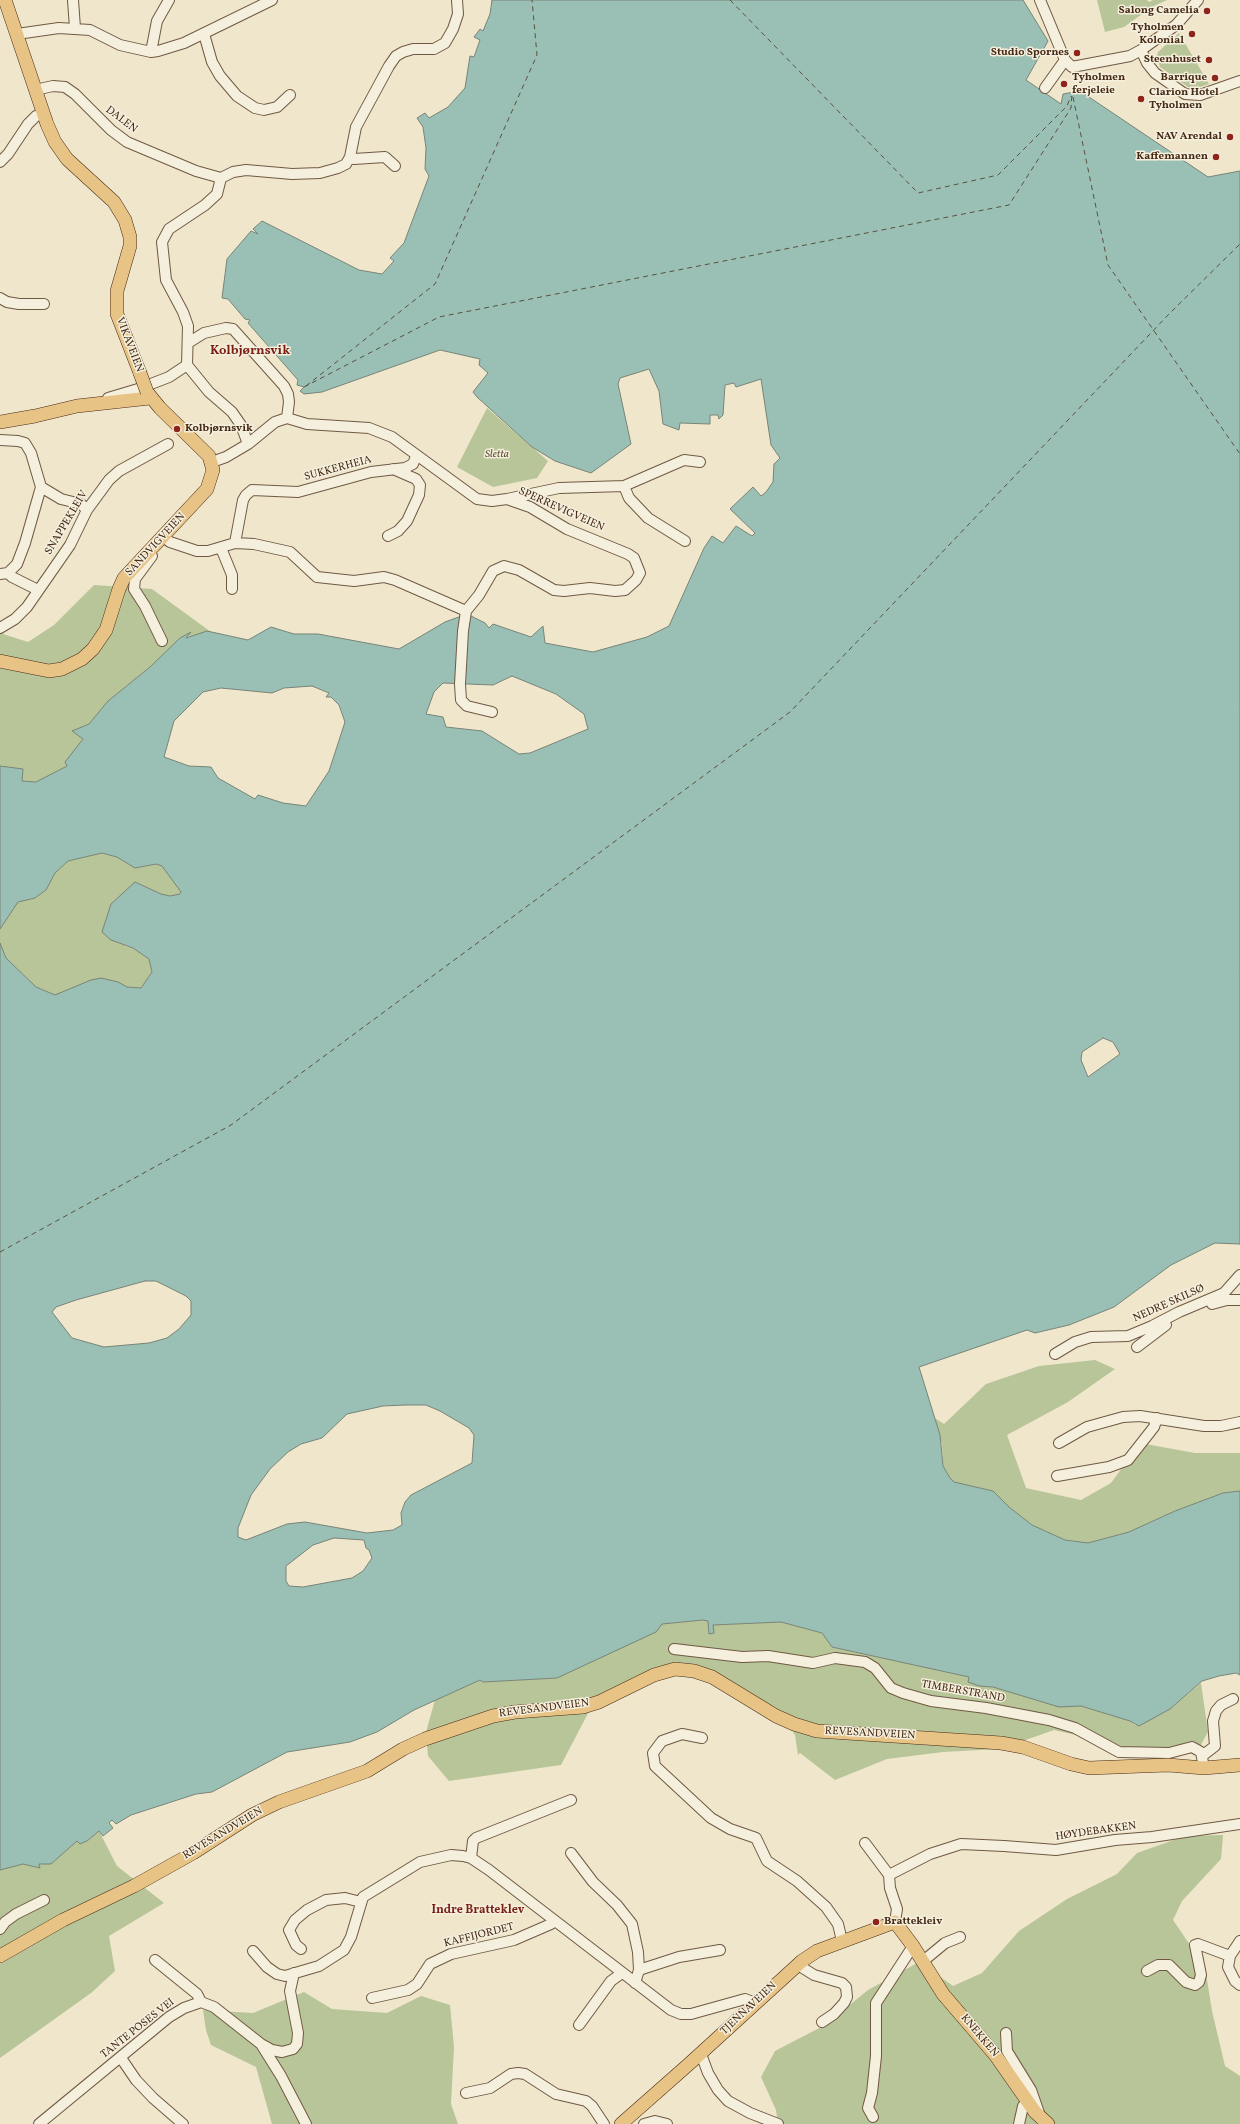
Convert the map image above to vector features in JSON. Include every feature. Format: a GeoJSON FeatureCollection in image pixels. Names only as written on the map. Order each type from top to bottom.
{"type":"FeatureCollection","features":[{"type":"Feature","properties":{"kind":"main road","name":"VIKAVEIEN"},"geometry":{"type":"LineString","coordinates":[[5,0],[50,132],[60,150],[75,167],[106,193],[114,202],[125,220],[130,237],[130,246],[117,291],[117,314],[149,395],[203,450],[212,462]]}},
{"type":"Feature","properties":{"kind":"main road"},"geometry":{"type":"LineString","coordinates":[[0,422],[35,416],[77,406],[149,395]]}},
{"type":"Feature","properties":{"kind":"main road","name":"SANDVIGVEIEN"},"geometry":{"type":"LineString","coordinates":[[0,661],[49,671],[62,669],[82,659],[93,649],[106,630],[124,578],[165,538],[208,488],[212,476],[212,462]]}},
{"type":"Feature","properties":{"kind":"main road","name":"REVESANDVEIEN"},"geometry":{"type":"LineString","coordinates":[[0,1956],[63,1920],[134,1886],[193,1853],[252,1815],[279,1802],[367,1771],[403,1749],[425,1739],[493,1716],[515,1712],[583,1707],[599,1702],[654,1675],[675,1670],[694,1670],[712,1677],[776,1716],[794,1724],[817,1731],[1001,1743],[1023,1747],[1071,1764],[1090,1768],[1203,1762],[1240,1765]]}},
{"type":"Feature","properties":{"kind":"main road","name":"TJENNAVEIEN"},"geometry":{"type":"LineString","coordinates":[[621,2124],[701,2054],[798,1965],[817,1951],[895,1922]]}},
{"type":"Feature","properties":{"kind":"main road","name":"KNEKKEN"},"geometry":{"type":"LineString","coordinates":[[895,1922],[913,1946],[943,1994],[996,2056],[1028,2103],[1044,2121]]}},
{"type":"Feature","properties":{"kind":"street"},"geometry":{"type":"LineString","coordinates":[[73,0],[75,28]]}},
{"type":"Feature","properties":{"kind":"street"},"geometry":{"type":"LineString","coordinates":[[151,52],[157,21],[169,0]]}},
{"type":"Feature","properties":{"kind":"street"},"geometry":{"type":"LineString","coordinates":[[17,34],[59,28],[90,30],[120,45],[151,52],[184,43],[272,0]]}},
{"type":"Feature","properties":{"kind":"street"},"geometry":{"type":"LineString","coordinates":[[248,444],[241,425],[232,412],[209,392],[187,365],[188,326],[183,312],[166,280],[162,242],[169,230],[205,205],[217,194],[221,178],[233,172],[246,170],[292,174],[320,173],[346,164],[350,157],[356,127],[389,66],[396,56],[403,52],[413,49],[434,49],[445,42],[455,24],[458,14],[457,0]]}},
{"type":"Feature","properties":{"kind":"street"},"geometry":{"type":"LineString","coordinates":[[1040,0],[1069,64]]}},
{"type":"Feature","properties":{"kind":"street"},"geometry":{"type":"LineString","coordinates":[[1045,88],[1069,64],[1116,60],[1130,56],[1141,50],[1176,26],[1198,0]]}},
{"type":"Feature","properties":{"kind":"street"},"geometry":{"type":"LineString","coordinates":[[204,34],[212,62],[220,76],[237,96],[255,108],[264,110],[277,107],[290,95]]}},
{"type":"Feature","properties":{"kind":"street"},"geometry":{"type":"LineString","coordinates":[[1141,50],[1147,63],[1155,73],[1185,94],[1200,95],[1215,91],[1240,80]]}},
{"type":"Feature","properties":{"kind":"street","name":"DALEN"},"geometry":{"type":"LineString","coordinates":[[35,90],[53,86],[65,87],[75,94],[111,130],[127,142],[196,172],[221,178]]}},
{"type":"Feature","properties":{"kind":"street"},"geometry":{"type":"LineString","coordinates":[[0,162],[8,154],[28,124],[36,116],[43,114]]}},
{"type":"Feature","properties":{"kind":"street"},"geometry":{"type":"LineString","coordinates":[[350,157],[354,159],[385,156],[396,166]]}},
{"type":"Feature","properties":{"kind":"street"},"geometry":{"type":"LineString","coordinates":[[0,298],[7,302],[19,304],[44,304]]}},
{"type":"Feature","properties":{"kind":"street"},"geometry":{"type":"LineString","coordinates":[[188,343],[204,333],[226,328],[233,329],[284,386],[288,394],[289,402],[287,418],[275,422],[248,444],[226,457],[212,462]]}},
{"type":"Feature","properties":{"kind":"street"},"geometry":{"type":"LineString","coordinates":[[77,406],[138,389],[169,376],[187,365]]}},
{"type":"Feature","properties":{"kind":"street","name":"SPERREVIGVEIEN"},"geometry":{"type":"LineString","coordinates":[[287,418],[307,424],[369,428],[392,437],[416,456],[477,499],[492,501],[507,499],[530,507],[567,529],[628,554],[634,558],[640,573],[636,580],[625,590],[615,591],[590,588],[564,591],[554,590],[519,570],[504,566],[493,571],[479,595],[466,611]]}},
{"type":"Feature","properties":{"kind":"street"},"geometry":{"type":"LineString","coordinates":[[0,440],[25,443],[30,453],[41,487],[17,564],[4,573],[38,590]]}},
{"type":"Feature","properties":{"kind":"street","name":"SNAPPEKLEIV"},"geometry":{"type":"LineString","coordinates":[[0,628],[15,619],[27,607],[70,545],[86,510],[109,480],[119,471],[168,444]]}},
{"type":"Feature","properties":{"kind":"street","name":"SUKKERHEIA"},"geometry":{"type":"LineString","coordinates":[[235,543],[243,500],[252,490],[298,492],[372,472],[391,468],[405,468],[413,464],[416,456]]}},
{"type":"Feature","properties":{"kind":"street"},"geometry":{"type":"LineString","coordinates":[[507,499],[558,488],[624,486],[684,460],[700,462]]}},
{"type":"Feature","properties":{"kind":"street"},"geometry":{"type":"LineString","coordinates":[[388,536],[398,531],[407,521],[419,495],[420,485],[416,479],[391,468]]}},
{"type":"Feature","properties":{"kind":"street"},"geometry":{"type":"LineString","coordinates":[[624,486],[629,498],[648,518],[685,541]]}},
{"type":"Feature","properties":{"kind":"street"},"geometry":{"type":"LineString","coordinates":[[41,487],[61,499],[81,504],[86,510]]}},
{"type":"Feature","properties":{"kind":"street"},"geometry":{"type":"LineString","coordinates":[[162,641],[145,606],[134,589],[135,579],[165,538],[197,551],[208,551],[235,543],[254,544],[290,552],[317,577],[354,581],[384,577],[395,580],[466,611],[463,631],[460,684],[462,700],[467,706],[492,712]]}},
{"type":"Feature","properties":{"kind":"street"},"geometry":{"type":"LineString","coordinates":[[221,548],[232,575],[232,589]]}},
{"type":"Feature","properties":{"kind":"street","name":"NEDRE SKILSØ"},"geometry":{"type":"LineString","coordinates":[[1055,1354],[1075,1342],[1091,1338],[1128,1336],[1152,1326],[1224,1293],[1240,1275]]}},
{"type":"Feature","properties":{"kind":"street"},"geometry":{"type":"LineString","coordinates":[[1137,1347],[1165,1325],[1200,1305],[1228,1300],[1240,1300]]}},
{"type":"Feature","properties":{"kind":"street"},"geometry":{"type":"LineString","coordinates":[[1059,1443],[1087,1428],[1108,1420],[1122,1417],[1140,1416],[1204,1426],[1221,1426],[1240,1422]]}},
{"type":"Feature","properties":{"kind":"street"},"geometry":{"type":"LineString","coordinates":[[1057,1476],[1109,1467],[1128,1460],[1154,1427],[1157,1418]]}},
{"type":"Feature","properties":{"kind":"street","name":"TIMBERSTRAND"},"geometry":{"type":"LineString","coordinates":[[674,1649],[742,1657],[768,1656],[813,1663],[834,1658],[851,1659],[871,1665],[891,1688],[927,1700],[986,1708],[1049,1720],[1075,1728],[1120,1752],[1169,1753],[1192,1747],[1197,1749],[1203,1762]]}},
{"type":"Feature","properties":{"kind":"street"},"geometry":{"type":"LineString","coordinates":[[1203,1762],[1215,1746],[1213,1721],[1216,1711],[1221,1705],[1233,1699]]}},
{"type":"Feature","properties":{"kind":"street"},"geometry":{"type":"LineString","coordinates":[[702,1738],[682,1734],[662,1741],[654,1753],[654,1766],[710,1818],[730,1829],[756,1838],[768,1861],[798,1880],[826,1907],[838,1924],[842,1934],[842,1941]]}},
{"type":"Feature","properties":{"kind":"street"},"geometry":{"type":"LineString","coordinates":[[471,1858],[473,1842],[476,1838],[570,1800]]}},
{"type":"Feature","properties":{"kind":"street","name":"HØYDEBAKKEN"},"geometry":{"type":"LineString","coordinates":[[889,1875],[930,1854],[961,1844],[1056,1850],[1116,1840],[1152,1837],[1240,1824]]}},
{"type":"Feature","properties":{"kind":"street"},"geometry":{"type":"LineString","coordinates":[[865,1843],[889,1875],[890,1888],[897,1909],[895,1922]]}},
{"type":"Feature","properties":{"kind":"street"},"geometry":{"type":"LineString","coordinates":[[571,1853],[593,1882],[617,1905],[632,1924],[636,1938],[638,1970],[635,1983]]}},
{"type":"Feature","properties":{"kind":"street"},"geometry":{"type":"LineString","coordinates":[[253,1951],[277,1974],[285,1976],[319,1966],[344,1950],[351,1937],[363,1897],[420,1862],[451,1855],[471,1858],[671,2010],[681,2014],[709,2010],[745,1999],[755,2003]]}},
{"type":"Feature","properties":{"kind":"street"},"geometry":{"type":"LineString","coordinates":[[301,1949],[296,1945],[289,1930],[295,1920],[307,1910],[326,1900],[345,1898],[362,1902]]}},
{"type":"Feature","properties":{"kind":"street"},"geometry":{"type":"LineString","coordinates":[[0,1929],[5,1922],[16,1914],[44,1900]]}},
{"type":"Feature","properties":{"kind":"street","name":"KAFFIJORDET"},"geometry":{"type":"LineString","coordinates":[[372,1998],[408,1990],[417,1984],[430,1964],[451,1954],[514,1940],[551,1924],[554,1921]]}},
{"type":"Feature","properties":{"kind":"street"},"geometry":{"type":"LineString","coordinates":[[922,1962],[945,1943],[960,1937]]}},
{"type":"Feature","properties":{"kind":"street"},"geometry":{"type":"LineString","coordinates":[[1240,1941],[1230,1956],[1228,1967],[1232,1977],[1240,1985]]}},
{"type":"Feature","properties":{"kind":"street"},"geometry":{"type":"LineString","coordinates":[[1147,1971],[1158,1965],[1169,1965],[1186,1982],[1194,1985],[1199,1982],[1201,1975],[1195,1945],[1198,1944],[1230,1956]]}},
{"type":"Feature","properties":{"kind":"street"},"geometry":{"type":"LineString","coordinates":[[873,2116],[868,2108],[872,2093],[876,2056],[876,2003],[913,1946]]}},
{"type":"Feature","properties":{"kind":"street"},"geometry":{"type":"LineString","coordinates":[[638,1970],[679,1957],[720,1950]]}},
{"type":"Feature","properties":{"kind":"street"},"geometry":{"type":"LineString","coordinates":[[155,1960],[197,1994],[202,2002],[214,2007],[261,2044],[272,2050],[282,2052],[293,2049],[297,2044],[298,2033],[290,1991],[294,1974]]}},
{"type":"Feature","properties":{"kind":"street"},"geometry":{"type":"LineString","coordinates":[[798,1965],[803,1970],[814,1975],[842,1983],[846,1987],[847,1997],[844,2003],[834,2014],[822,2022]]}},
{"type":"Feature","properties":{"kind":"street"},"geometry":{"type":"LineString","coordinates":[[579,2025],[612,1981],[622,1973]]}},
{"type":"Feature","properties":{"kind":"street","name":"TANTE POSES VEI"},"geometry":{"type":"LineString","coordinates":[[39,2124],[92,2079],[121,2058],[170,2017],[184,2008],[202,2002]]}},
{"type":"Feature","properties":{"kind":"street"},"geometry":{"type":"LineString","coordinates":[[1006,2033],[1007,2051],[1031,2090],[1044,2121]]}},
{"type":"Feature","properties":{"kind":"street"},"geometry":{"type":"LineString","coordinates":[[261,2044],[281,2076],[306,2124]]}},
{"type":"Feature","properties":{"kind":"street"},"geometry":{"type":"LineString","coordinates":[[701,2054],[708,2073],[718,2090],[728,2101],[766,2121],[778,2124]]}},
{"type":"Feature","properties":{"kind":"street"},"geometry":{"type":"LineString","coordinates":[[121,2058],[136,2080],[183,2124]]}},
{"type":"Feature","properties":{"kind":"street"},"geometry":{"type":"LineString","coordinates":[[466,2092],[490,2088],[511,2074],[525,2074],[556,2094],[586,2101],[592,2106],[604,2124]]}},
{"type":"Feature","properties":{"kind":"street"},"geometry":{"type":"LineString","coordinates":[[1019,2124],[1023,2106],[1028,2103]]}},
{"type":"Feature","properties":{"kind":"street"},"geometry":{"type":"LineString","coordinates":[[644,2124],[655,2121],[667,2124]]}},
{"type":"Feature","properties":{"kind":"green space"},"geometry":{"type":"Polygon","coordinates":[[[1097,0],[1147,0],[1149,2],[1153,0],[1167,0],[1152,7],[1124,27],[1105,32],[1097,0]]]}},
{"type":"Feature","properties":{"kind":"green space"},"geometry":{"type":"Polygon","coordinates":[[[1179,33],[1209,84],[1197,88],[1188,87],[1160,67],[1157,56],[1158,52],[1179,33]]]}},
{"type":"Feature","properties":{"kind":"green space","name":"Sletta"},"geometry":{"type":"Polygon","coordinates":[[[487,408],[548,461],[537,478],[493,487],[457,467],[487,408]]]}},
{"type":"Feature","properties":{"kind":"green space"},"geometry":{"type":"Polygon","coordinates":[[[94,585],[152,589],[211,632],[180,638],[150,667],[108,701],[89,724],[72,731],[83,739],[65,762],[67,766],[36,782],[22,781],[23,769],[0,766],[0,633],[28,642],[54,625],[94,585]]]}},
{"type":"Feature","properties":{"kind":"green space"},"geometry":{"type":"Polygon","coordinates":[[[102,853],[117,857],[135,868],[156,864],[163,866],[181,892],[170,896],[161,894],[135,882],[125,946],[133,948],[149,959],[152,972],[141,988],[127,987],[118,982],[55,995],[36,987],[6,958],[0,943],[0,929],[18,902],[35,898],[46,890],[55,873],[68,861],[102,853]]]}},
{"type":"Feature","properties":{"kind":"green space"},"geometry":{"type":"Polygon","coordinates":[[[1095,1360],[1115,1369],[1068,1402],[1007,1435],[1026,1488],[1081,1500],[1111,1483],[1140,1443],[1195,1453],[1240,1453],[1240,1491],[1223,1493],[1175,1511],[1129,1532],[1088,1543],[1065,1540],[1032,1525],[1009,1507],[993,1491],[954,1482],[950,1478],[943,1466],[942,1445],[935,1418],[944,1424],[986,1384],[1039,1366],[1095,1360]]]}},
{"type":"Feature","properties":{"kind":"green space"},"geometry":{"type":"Polygon","coordinates":[[[703,1620],[708,1621],[709,1634],[713,1625],[781,1622],[822,1633],[832,1647],[969,1677],[979,1686],[993,1687],[1063,1706],[1081,1706],[1130,1721],[1135,1725],[1170,1709],[1201,1683],[1208,1732],[1197,1752],[1162,1759],[1108,1742],[1054,1730],[1000,1749],[943,1752],[887,1759],[835,1780],[800,1753],[798,1755],[795,1735],[777,1708],[698,1668],[597,1696],[561,1765],[449,1781],[428,1756],[426,1732],[435,1700],[480,1680],[484,1682],[557,1678],[662,1624],[703,1620]]]}},
{"type":"Feature","properties":{"kind":"green space"},"geometry":{"type":"Polygon","coordinates":[[[99,1831],[117,1866],[164,1903],[109,1936],[115,1971],[91,1993],[0,2058],[0,1870],[23,1864],[39,1868],[39,1864],[51,1864],[77,1841],[87,1841],[99,1831]]]}},
{"type":"Feature","properties":{"kind":"green space"},"geometry":{"type":"Polygon","coordinates":[[[1223,1835],[1221,1859],[1182,1901],[1173,1920],[1205,1967],[1212,2011],[1225,2066],[1240,2076],[1240,2124],[778,2124],[776,2110],[761,2077],[775,2051],[825,2025],[868,1990],[919,1962],[953,1986],[982,1973],[1019,1931],[1067,1899],[1117,1874],[1137,1853],[1185,1836],[1223,1835]]]}},
{"type":"Feature","properties":{"kind":"green space"},"geometry":{"type":"Polygon","coordinates":[[[304,1992],[332,2009],[387,2013],[421,1996],[450,2005],[454,2047],[451,2104],[458,2124],[272,2124],[256,2067],[211,2045],[206,2030],[203,2010],[253,2013],[304,1992]]]}},
{"type":"Feature","properties":{"kind":"water"},"geometry":{"type":"Polygon","coordinates":[[[492,0],[1023,0],[1048,41],[1026,80],[1061,104],[1063,94],[1080,91],[1208,177],[1240,171],[1240,1244],[1215,1243],[1171,1265],[1114,1307],[1069,1325],[1035,1333],[1027,1330],[919,1367],[940,1435],[943,1466],[950,1478],[954,1482],[993,1491],[1009,1507],[1032,1525],[1065,1540],[1088,1543],[1129,1532],[1175,1511],[1223,1493],[1240,1491],[1240,1675],[1236,1673],[1202,1681],[1170,1709],[1139,1726],[1130,1721],[1081,1706],[1059,1707],[993,1687],[979,1686],[968,1682],[969,1677],[832,1647],[822,1633],[781,1622],[713,1625],[714,1633],[709,1634],[708,1621],[703,1620],[662,1624],[656,1632],[557,1678],[483,1682],[480,1680],[414,1710],[377,1732],[350,1742],[287,1752],[212,1792],[196,1794],[131,1815],[116,1824],[112,1820],[109,1823],[113,1828],[103,1836],[99,1831],[87,1841],[80,1844],[77,1841],[51,1864],[39,1864],[40,1868],[23,1864],[0,1870],[0,943],[6,958],[36,987],[55,995],[91,980],[101,978],[118,982],[127,987],[141,988],[152,972],[149,959],[133,948],[111,940],[102,932],[111,904],[135,882],[161,894],[170,896],[180,894],[181,892],[162,866],[156,864],[135,868],[117,857],[102,853],[68,861],[55,873],[46,890],[35,898],[18,902],[0,929],[0,766],[23,769],[22,781],[36,782],[67,766],[65,762],[83,739],[72,731],[89,724],[108,701],[150,667],[180,638],[191,632],[186,638],[207,631],[248,640],[271,627],[294,634],[318,634],[399,649],[445,622],[467,614],[485,623],[489,628],[493,624],[531,637],[543,626],[545,643],[593,652],[647,637],[669,626],[704,548],[712,536],[723,543],[736,526],[752,536],[755,533],[730,509],[753,487],[761,496],[766,492],[773,482],[774,464],[780,458],[771,445],[761,379],[736,387],[734,383],[725,385],[723,415],[719,419],[718,415],[710,415],[710,424],[680,423],[679,430],[663,424],[659,391],[649,369],[620,378],[618,384],[631,444],[591,473],[555,461],[532,447],[477,397],[473,392],[488,373],[479,365],[480,359],[440,350],[322,392],[304,394],[300,391],[304,387],[297,385],[298,380],[248,323],[250,320],[245,319],[228,299],[222,298],[227,259],[251,231],[258,234],[253,229],[262,221],[359,270],[382,274],[394,261],[390,258],[404,243],[429,176],[425,169],[426,148],[423,127],[417,118],[425,113],[429,118],[448,107],[465,88],[470,56],[474,57],[480,40],[474,37],[480,29],[483,31],[490,14],[492,0]],[[512,676],[493,685],[443,683],[434,692],[426,714],[443,717],[446,727],[482,731],[519,754],[530,753],[588,729],[584,714],[556,694],[512,676]],[[312,686],[284,688],[272,693],[221,688],[203,692],[174,721],[164,757],[189,766],[211,767],[218,778],[255,799],[258,795],[283,803],[306,806],[329,771],[345,722],[339,705],[331,697],[326,697],[329,693],[312,686]],[[1103,1038],[1082,1052],[1081,1060],[1088,1077],[1120,1054],[1113,1042],[1103,1038]],[[145,1281],[56,1307],[52,1312],[72,1338],[104,1347],[149,1343],[167,1338],[179,1329],[191,1315],[191,1301],[186,1296],[156,1281],[145,1281]],[[426,1405],[383,1406],[347,1414],[322,1438],[301,1444],[288,1452],[270,1469],[251,1495],[238,1528],[238,1537],[246,1540],[287,1524],[305,1522],[367,1533],[393,1530],[402,1525],[401,1513],[405,1502],[411,1495],[472,1463],[474,1435],[469,1428],[440,1411],[426,1405]],[[334,1538],[313,1545],[286,1566],[286,1581],[289,1586],[303,1587],[352,1578],[363,1571],[372,1558],[369,1550],[366,1548],[364,1540],[334,1538]]]}},
{"type":"Feature","properties":{"kind":"ferry route"},"geometry":{"type":"LineString","coordinates":[[306,386],[435,284],[537,55],[532,0]]}},
{"type":"Feature","properties":{"kind":"ferry route"},"geometry":{"type":"LineString","coordinates":[[730,0],[918,193],[998,175],[1067,106],[1071,96]]}},
{"type":"Feature","properties":{"kind":"ferry route"},"geometry":{"type":"LineString","coordinates":[[304,387],[439,317],[1009,205],[1071,108],[1072,94]]}},
{"type":"Feature","properties":{"kind":"ferry route"},"geometry":{"type":"LineString","coordinates":[[1073,97],[1108,265],[1240,454]]}},
{"type":"Feature","properties":{"kind":"ferry route"},"geometry":{"type":"LineString","coordinates":[[0,1252],[231,1125],[790,712],[1169,314],[1240,244]]}},
{"type":"Feature","properties":{"kind":"place","name":"Salong Camelia"},"geometry":{"type":"Point","coordinates":[1207,11]}},
{"type":"Feature","properties":{"kind":"place","name":"Tyholmen Kolonial"},"geometry":{"type":"Point","coordinates":[1192,34]}},
{"type":"Feature","properties":{"kind":"place","name":"Studio Spornes"},"geometry":{"type":"Point","coordinates":[1077,53]}},
{"type":"Feature","properties":{"kind":"place","name":"Steenhuset"},"geometry":{"type":"Point","coordinates":[1209,60]}},
{"type":"Feature","properties":{"kind":"place","name":"Barrique"},"geometry":{"type":"Point","coordinates":[1215,78]}},
{"type":"Feature","properties":{"kind":"place","name":"Tyholmen ferjeleie"},"geometry":{"type":"Point","coordinates":[1064,84]}},
{"type":"Feature","properties":{"kind":"place","name":"Clarion Hotel Tyholmen"},"geometry":{"type":"Point","coordinates":[1141,99]}},
{"type":"Feature","properties":{"kind":"place","name":"NAV Arendal"},"geometry":{"type":"Point","coordinates":[1230,137]}},
{"type":"Feature","properties":{"kind":"place","name":"Kaffemannen"},"geometry":{"type":"Point","coordinates":[1216,157]}},
{"type":"Feature","properties":{"kind":"place","name":"Kolbjørnsvik"},"geometry":{"type":"Point","coordinates":[177,429]}},
{"type":"Feature","properties":{"kind":"place","name":"Brattekleiv"},"geometry":{"type":"Point","coordinates":[876,1922]}},
{"type":"Feature","properties":{"kind":"district","name":"Kolbjørnsvik"},"geometry":{"type":"Point","coordinates":[250,352]}},
{"type":"Feature","properties":{"kind":"district","name":"Indre Bratteklev"},"geometry":{"type":"Point","coordinates":[478,1911]}}]}
